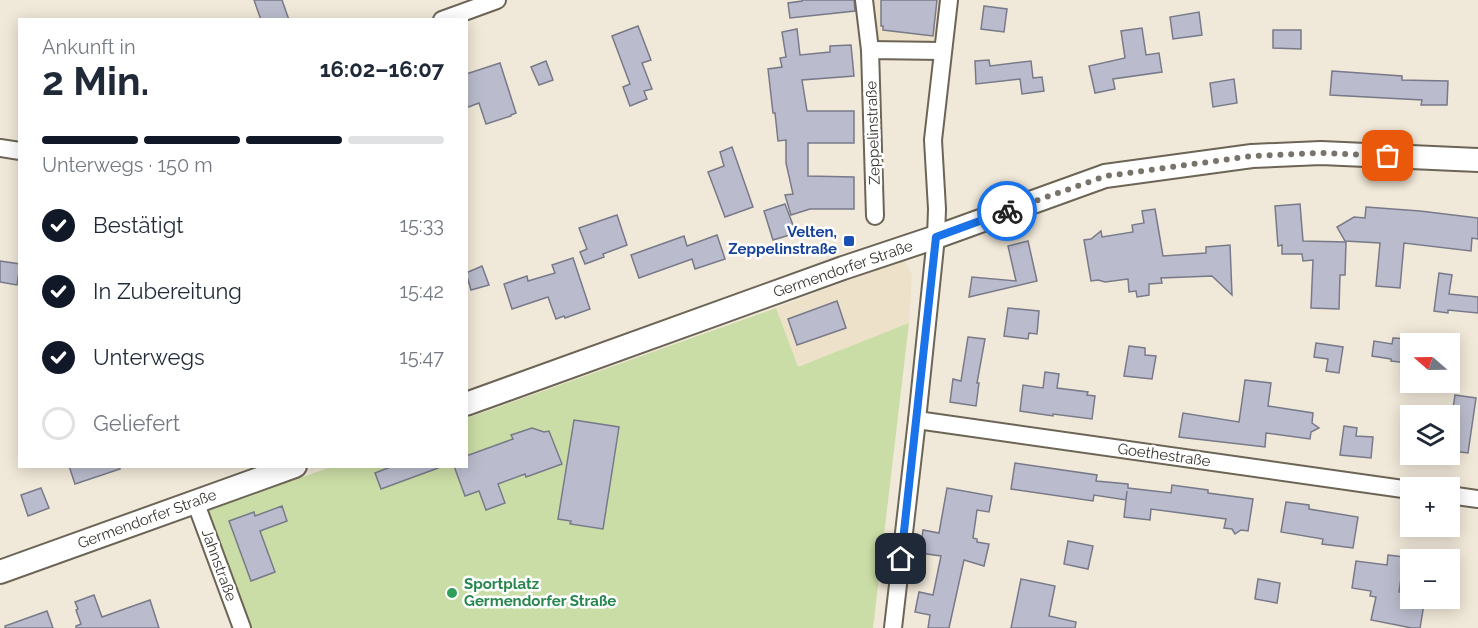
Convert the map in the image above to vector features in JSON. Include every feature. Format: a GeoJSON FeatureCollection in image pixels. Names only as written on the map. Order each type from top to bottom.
{"type":"FeatureCollection","features":[{"type":"Feature","properties":{"kind":"main road","name":"Germendorfer Straße"},"geometry":{"type":"LineString","coordinates":[[468,403],[1106,176],[1252,156],[1321,153],[1478,160]]}},
{"type":"Feature","properties":{"kind":"main road","name":"Germendorfer Straße"},"geometry":{"type":"LineString","coordinates":[[0,572],[288,468]]}},
{"type":"Feature","properties":{"kind":"street"},"geometry":{"type":"LineString","coordinates":[[448,18],[497,0]]}},
{"type":"Feature","properties":{"kind":"street","name":"Zeppelinstraße"},"geometry":{"type":"LineString","coordinates":[[864,0],[870,50],[875,216]]}},
{"type":"Feature","properties":{"kind":"street"},"geometry":{"type":"LineString","coordinates":[[893,628],[936,237],[937,209],[933,140],[949,0]]}},
{"type":"Feature","properties":{"kind":"street"},"geometry":{"type":"LineString","coordinates":[[870,50],[942,51]]}},
{"type":"Feature","properties":{"kind":"street"},"geometry":{"type":"LineString","coordinates":[[0,148],[18,152]]}},
{"type":"Feature","properties":{"kind":"street","name":"Goethestraße"},"geometry":{"type":"LineString","coordinates":[[917,420],[1400,489]]}},
{"type":"Feature","properties":{"kind":"street"},"geometry":{"type":"LineString","coordinates":[[1460,497],[1478,500]]}},
{"type":"Feature","properties":{"kind":"street","name":"Jahnstraße"},"geometry":{"type":"LineString","coordinates":[[195,501],[242,628]]}},
{"type":"Feature","properties":{"kind":"shaded area"},"geometry":{"type":"Polygon","coordinates":[[[869,0],[942,0],[933,59],[876,56],[869,0]]]}},
{"type":"Feature","properties":{"kind":"shaded area"},"geometry":{"type":"Polygon","coordinates":[[[905,261],[912,275],[909,323],[798,368],[776,308],[905,261]]]}},
{"type":"Feature","properties":{"kind":"green space"},"geometry":{"type":"Polygon","coordinates":[[[776,308],[798,367],[909,323],[873,628],[250,628],[206,511],[328,468],[468,468],[468,418],[776,308]]]}},
{"type":"Feature","properties":{"kind":"building"},"geometry":{"type":"Polygon","coordinates":[[[254,0],[282,0],[288,18],[260,18],[254,0]]]}},
{"type":"Feature","properties":{"kind":"building"},"geometry":{"type":"Polygon","coordinates":[[[802,0],[854,0],[855,11],[790,18],[788,3],[802,0]]]}},
{"type":"Feature","properties":{"kind":"building"},"geometry":{"type":"Polygon","coordinates":[[[881,0],[937,0],[933,36],[883,30],[881,0]]]}},
{"type":"Feature","properties":{"kind":"building"},"geometry":{"type":"Polygon","coordinates":[[[984,6],[1007,9],[1004,32],[981,29],[984,6]]]}},
{"type":"Feature","properties":{"kind":"building"},"geometry":{"type":"Polygon","coordinates":[[[1199,12],[1202,35],[1173,39],[1170,17],[1199,12]]]}},
{"type":"Feature","properties":{"kind":"building"},"geometry":{"type":"Polygon","coordinates":[[[638,26],[651,60],[642,63],[652,89],[644,91],[647,99],[630,106],[623,87],[630,84],[612,36],[638,26]]]}},
{"type":"Feature","properties":{"kind":"building"},"geometry":{"type":"Polygon","coordinates":[[[1142,28],[1146,55],[1159,53],[1162,72],[1113,79],[1115,89],[1095,93],[1089,66],[1125,58],[1121,31],[1142,28]]]}},
{"type":"Feature","properties":{"kind":"building"},"geometry":{"type":"Polygon","coordinates":[[[797,29],[800,55],[830,52],[830,46],[851,45],[854,76],[802,80],[807,111],[854,111],[854,143],[808,143],[808,176],[854,177],[854,209],[810,209],[791,215],[785,195],[793,194],[786,163],[786,140],[778,141],[768,69],[782,67],[780,58],[786,57],[782,32],[797,29]]]}},
{"type":"Feature","properties":{"kind":"building"},"geometry":{"type":"Polygon","coordinates":[[[1273,30],[1301,30],[1301,49],[1273,48],[1273,30]]]}},
{"type":"Feature","properties":{"kind":"building"},"geometry":{"type":"Polygon","coordinates":[[[989,60],[990,66],[1031,61],[1033,78],[1042,77],[1044,91],[1022,94],[1020,79],[976,84],[975,61],[989,60]]]}},
{"type":"Feature","properties":{"kind":"building"},"geometry":{"type":"Polygon","coordinates":[[[546,61],[553,80],[539,85],[531,67],[546,61]]]}},
{"type":"Feature","properties":{"kind":"building"},"geometry":{"type":"Polygon","coordinates":[[[500,63],[516,113],[486,124],[479,103],[468,107],[468,73],[500,63]]]}},
{"type":"Feature","properties":{"kind":"building"},"geometry":{"type":"Polygon","coordinates":[[[1332,71],[1402,76],[1402,80],[1448,81],[1447,105],[1421,105],[1422,100],[1330,95],[1332,71]]]}},
{"type":"Feature","properties":{"kind":"building"},"geometry":{"type":"Polygon","coordinates":[[[1234,79],[1237,103],[1213,107],[1210,83],[1234,79]]]}},
{"type":"Feature","properties":{"kind":"building"},"geometry":{"type":"Polygon","coordinates":[[[732,147],[753,207],[725,217],[708,172],[724,166],[720,152],[732,147]]]}},
{"type":"Feature","properties":{"kind":"building"},"geometry":{"type":"Polygon","coordinates":[[[785,204],[796,233],[773,240],[764,211],[785,204]]]}},
{"type":"Feature","properties":{"kind":"building"},"geometry":{"type":"Polygon","coordinates":[[[1300,204],[1303,241],[1346,242],[1345,275],[1340,275],[1339,309],[1311,308],[1313,260],[1303,261],[1302,254],[1282,254],[1282,245],[1278,246],[1275,206],[1300,204]]]}},
{"type":"Feature","properties":{"kind":"building"},"geometry":{"type":"Polygon","coordinates":[[[1366,207],[1478,218],[1478,239],[1472,238],[1471,251],[1404,243],[1400,288],[1376,286],[1380,243],[1345,241],[1337,227],[1354,217],[1365,218],[1366,207]]]}},
{"type":"Feature","properties":{"kind":"building"},"geometry":{"type":"Polygon","coordinates":[[[1155,209],[1163,256],[1206,253],[1206,247],[1230,245],[1232,295],[1212,276],[1161,278],[1162,283],[1149,284],[1149,295],[1137,297],[1136,291],[1129,292],[1128,279],[1091,281],[1084,240],[1091,239],[1101,231],[1102,237],[1133,232],[1132,225],[1144,223],[1142,211],[1155,209]]]}},
{"type":"Feature","properties":{"kind":"building"},"geometry":{"type":"Polygon","coordinates":[[[617,215],[627,245],[585,264],[580,252],[587,249],[579,228],[617,215]]]}},
{"type":"Feature","properties":{"kind":"building"},"geometry":{"type":"Polygon","coordinates":[[[717,235],[725,259],[695,269],[692,259],[639,278],[631,255],[684,236],[687,246],[717,235]]]}},
{"type":"Feature","properties":{"kind":"building"},"geometry":{"type":"Polygon","coordinates":[[[1028,241],[1037,281],[969,297],[972,277],[1016,281],[1008,246],[1028,241]]]}},
{"type":"Feature","properties":{"kind":"building"},"geometry":{"type":"Polygon","coordinates":[[[573,258],[590,309],[556,319],[548,297],[512,309],[504,284],[527,276],[528,281],[555,273],[552,265],[573,258]]]}},
{"type":"Feature","properties":{"kind":"building"},"geometry":{"type":"Polygon","coordinates":[[[0,261],[18,264],[17,285],[0,282],[0,261]]]}},
{"type":"Feature","properties":{"kind":"building"},"geometry":{"type":"Polygon","coordinates":[[[482,266],[489,285],[471,290],[468,272],[482,266]]]}},
{"type":"Feature","properties":{"kind":"building"},"geometry":{"type":"Polygon","coordinates":[[[1439,273],[1452,275],[1449,294],[1478,297],[1478,313],[1434,311],[1439,273]]]}},
{"type":"Feature","properties":{"kind":"building"},"geometry":{"type":"Polygon","coordinates":[[[837,301],[846,328],[797,345],[788,319],[837,301]]]}},
{"type":"Feature","properties":{"kind":"building"},"geometry":{"type":"Polygon","coordinates":[[[1008,308],[1039,311],[1037,334],[1029,333],[1028,339],[1004,336],[1008,308]]]}},
{"type":"Feature","properties":{"kind":"building"},"geometry":{"type":"Polygon","coordinates":[[[968,337],[985,339],[977,383],[979,383],[976,406],[950,402],[953,379],[961,381],[968,337]]]}},
{"type":"Feature","properties":{"kind":"building"},"geometry":{"type":"Polygon","coordinates":[[[1393,338],[1400,338],[1400,362],[1372,356],[1374,341],[1392,344],[1393,338]]]}},
{"type":"Feature","properties":{"kind":"building"},"geometry":{"type":"Polygon","coordinates":[[[1316,343],[1343,347],[1339,373],[1326,371],[1328,359],[1314,357],[1316,343]]]}},
{"type":"Feature","properties":{"kind":"building"},"geometry":{"type":"Polygon","coordinates":[[[1129,346],[1145,348],[1145,355],[1156,356],[1152,379],[1124,376],[1129,346]]]}},
{"type":"Feature","properties":{"kind":"building"},"geometry":{"type":"Polygon","coordinates":[[[1045,372],[1059,374],[1057,388],[1088,392],[1087,395],[1095,396],[1092,419],[1020,411],[1023,385],[1043,388],[1045,372]]]}},
{"type":"Feature","properties":{"kind":"building"},"geometry":{"type":"Polygon","coordinates":[[[1245,380],[1271,383],[1268,406],[1313,413],[1312,423],[1319,428],[1311,432],[1310,439],[1266,433],[1265,447],[1179,437],[1183,413],[1239,422],[1245,380]]]}},
{"type":"Feature","properties":{"kind":"building"},"geometry":{"type":"Polygon","coordinates":[[[1455,395],[1476,398],[1468,453],[1460,452],[1460,405],[1454,405],[1455,395]]]}},
{"type":"Feature","properties":{"kind":"building"},"geometry":{"type":"Polygon","coordinates":[[[574,420],[619,427],[603,529],[570,524],[571,521],[558,519],[574,420]]]}},
{"type":"Feature","properties":{"kind":"building"},"geometry":{"type":"Polygon","coordinates":[[[1344,426],[1357,428],[1356,436],[1373,437],[1371,458],[1340,455],[1344,426]]]}},
{"type":"Feature","properties":{"kind":"building"},"geometry":{"type":"Polygon","coordinates":[[[532,428],[544,432],[549,431],[562,464],[498,484],[505,503],[486,510],[479,491],[465,496],[455,468],[468,468],[468,455],[513,439],[511,435],[532,428]]]}},
{"type":"Feature","properties":{"kind":"building"},"geometry":{"type":"Polygon","coordinates":[[[1015,463],[1097,475],[1096,481],[1128,484],[1128,488],[1171,493],[1172,485],[1253,499],[1248,531],[1241,530],[1235,534],[1232,529],[1224,528],[1226,519],[1151,509],[1150,520],[1124,517],[1126,500],[1094,495],[1093,501],[1011,489],[1015,463]]]}},
{"type":"Feature","properties":{"kind":"building"},"geometry":{"type":"Polygon","coordinates":[[[70,468],[120,468],[120,469],[75,484],[70,468]]]}},
{"type":"Feature","properties":{"kind":"building"},"geometry":{"type":"Polygon","coordinates":[[[388,468],[438,468],[381,489],[375,473],[388,468]]]}},
{"type":"Feature","properties":{"kind":"building"},"geometry":{"type":"Polygon","coordinates":[[[41,488],[49,508],[28,516],[21,495],[41,488]]]}},
{"type":"Feature","properties":{"kind":"building"},"geometry":{"type":"Polygon","coordinates":[[[947,488],[992,496],[989,512],[977,510],[973,538],[977,539],[977,542],[989,544],[984,566],[964,560],[949,628],[928,628],[930,615],[915,612],[919,592],[933,595],[941,556],[920,553],[923,530],[939,533],[947,488]]]}},
{"type":"Feature","properties":{"kind":"building"},"geometry":{"type":"Polygon","coordinates":[[[1286,502],[1309,505],[1309,509],[1358,517],[1353,548],[1322,544],[1323,539],[1281,532],[1286,502]]]}},
{"type":"Feature","properties":{"kind":"building"},"geometry":{"type":"Polygon","coordinates":[[[282,506],[287,521],[260,531],[275,572],[251,581],[229,521],[254,512],[255,516],[282,506]]]}},
{"type":"Feature","properties":{"kind":"building"},"geometry":{"type":"Polygon","coordinates":[[[1068,541],[1093,546],[1088,569],[1064,564],[1068,541]]]}},
{"type":"Feature","properties":{"kind":"building"},"geometry":{"type":"Polygon","coordinates":[[[1388,555],[1400,556],[1400,609],[1423,609],[1420,628],[1371,620],[1376,597],[1370,596],[1371,591],[1352,588],[1356,561],[1387,565],[1388,555]]]}},
{"type":"Feature","properties":{"kind":"building"},"geometry":{"type":"Polygon","coordinates":[[[1021,579],[1055,586],[1049,616],[1076,622],[1075,628],[1011,628],[1021,579]]]}},
{"type":"Feature","properties":{"kind":"building"},"geometry":{"type":"Polygon","coordinates":[[[1258,579],[1280,583],[1277,603],[1255,599],[1258,579]]]}},
{"type":"Feature","properties":{"kind":"building"},"geometry":{"type":"Polygon","coordinates":[[[94,595],[102,617],[150,600],[159,628],[76,628],[81,624],[75,602],[94,595]]]}},
{"type":"Feature","properties":{"kind":"building"},"geometry":{"type":"Polygon","coordinates":[[[47,611],[53,628],[5,628],[5,626],[47,611]]]}},
{"type":"Feature","properties":{"kind":"way so far"},"geometry":{"type":"LineString","coordinates":[[1007,211],[1106,176],[1252,156],[1321,153],[1388,156]]}},
{"type":"Feature","properties":{"kind":"place","name":"Velten, Zeppelinstraße"},"geometry":{"type":"Point","coordinates":[849,241]}},
{"type":"Feature","properties":{"kind":"place","name":"Sportplatz Germendorfer Straße"},"geometry":{"type":"Point","coordinates":[452,593]}},
{"type":"Feature","properties":{"kind":"route"},"geometry":{"type":"LineString","coordinates":[[901,559],[936,237],[1007,211]]}}]}
